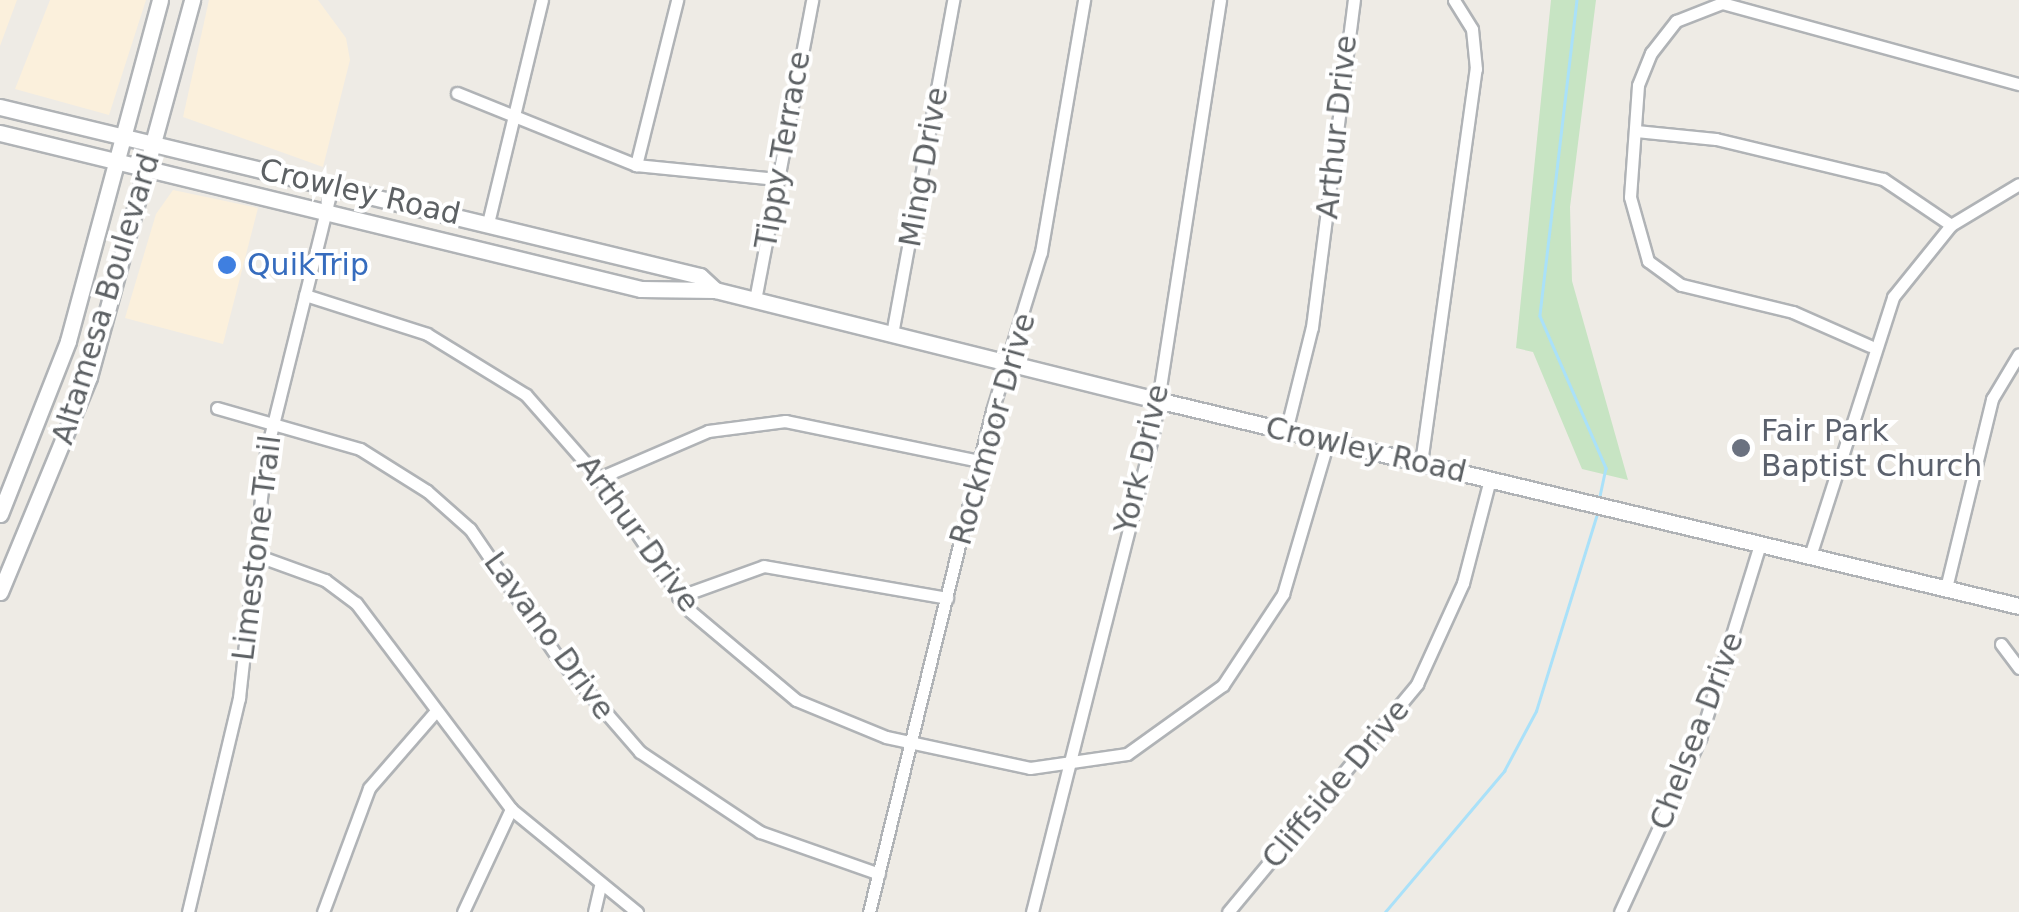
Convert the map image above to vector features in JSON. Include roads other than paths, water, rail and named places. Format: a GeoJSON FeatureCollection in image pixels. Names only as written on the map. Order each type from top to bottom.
{"type":"FeatureCollection","features":[{"type":"Feature","properties":{"kind":"main road","name":"Altamesa Boulevard"},"geometry":{"type":"LineString","coordinates":[[0,514],[49,396],[160,0]]}},
{"type":"Feature","properties":{"kind":"main road","name":"Altamesa Boulevard"},"geometry":{"type":"LineString","coordinates":[[0,592],[78,407],[192,0]]}},
{"type":"Feature","properties":{"kind":"main road","name":"Crowley Road"},"geometry":{"type":"LineString","coordinates":[[0,107],[700,276],[715,290]]}},
{"type":"Feature","properties":{"kind":"main road","name":"Crowley Road"},"geometry":{"type":"LineString","coordinates":[[0,134],[641,289],[715,290],[2019,606]]}},
{"type":"Feature","properties":{"kind":"main road"},"geometry":{"type":"LineString","coordinates":[[49,396],[78,407]]}},
{"type":"Feature","properties":{"kind":"street"},"geometry":{"type":"LineString","coordinates":[[488,223],[542,0]]}},
{"type":"Feature","properties":{"kind":"street"},"geometry":{"type":"LineString","coordinates":[[636,165],[677,0]]}},
{"type":"Feature","properties":{"kind":"street","name":"Tippy Terrace"},"geometry":{"type":"LineString","coordinates":[[755,300],[812,0]]}},
{"type":"Feature","properties":{"kind":"street","name":"Ming Drive"},"geometry":{"type":"LineString","coordinates":[[892,334],[953,0]]}},
{"type":"Feature","properties":{"kind":"street","name":"Rockmoor Drive"},"geometry":{"type":"LineString","coordinates":[[870,912],[980,461],[1041,252],[1084,0]]}},
{"type":"Feature","properties":{"kind":"street","name":"York Drive"},"geometry":{"type":"LineString","coordinates":[[1032,912],[1157,400],[1220,0]]}},
{"type":"Feature","properties":{"kind":"street","name":"Arthur Drive"},"geometry":{"type":"LineString","coordinates":[[1286,431],[1312,327],[1354,0]]}},
{"type":"Feature","properties":{"kind":"street"},"geometry":{"type":"LineString","coordinates":[[1422,463],[1476,69],[1472,29],[1454,0]]}},
{"type":"Feature","properties":{"kind":"street"},"geometry":{"type":"LineString","coordinates":[[1870,346],[1793,312],[1680,285],[1648,261],[1631,215],[1638,85],[1666,30],[1722,3],[2019,84]]}},
{"type":"Feature","properties":{"kind":"street"},"geometry":{"type":"LineString","coordinates":[[458,92],[513,118],[636,165],[776,179]]}},
{"type":"Feature","properties":{"kind":"street"},"geometry":{"type":"LineString","coordinates":[[1636,131],[1716,139],[1883,179],[1951,226]]}},
{"type":"Feature","properties":{"kind":"street"},"geometry":{"type":"LineString","coordinates":[[1810,556],[1870,346],[1907,275],[1951,226],[2019,184]]}},
{"type":"Feature","properties":{"kind":"street","name":"Limestone Trail"},"geometry":{"type":"LineString","coordinates":[[188,912],[240,698],[253,554],[272,422],[332,186]]}},
{"type":"Feature","properties":{"kind":"street","name":"Arthur Drive"},"geometry":{"type":"LineString","coordinates":[[305,295],[400,322],[464,352],[526,395],[599,478],[678,597],[796,700],[912,744],[1066,770],[1158,737],[1240,665],[1289,580],[1328,441]]}},
{"type":"Feature","properties":{"kind":"street"},"geometry":{"type":"LineString","coordinates":[[1946,588],[1992,398],[2019,354]]}},
{"type":"Feature","properties":{"kind":"street","name":"Lavano Drive"},"geometry":{"type":"LineString","coordinates":[[217,408],[272,422],[384,462],[470,529],[584,691],[661,769],[760,832],[879,874]]}},
{"type":"Feature","properties":{"kind":"street"},"geometry":{"type":"LineString","coordinates":[[599,478],[708,431],[785,421],[980,461]]}},
{"type":"Feature","properties":{"kind":"street","name":"Cliffside Drive"},"geometry":{"type":"LineString","coordinates":[[1228,912],[1418,684],[1462,583],[1490,479]]}},
{"type":"Feature","properties":{"kind":"street","name":"Chelsea Drive"},"geometry":{"type":"LineString","coordinates":[[1620,912],[1693,756],[1760,544]]}},
{"type":"Feature","properties":{"kind":"street"},"geometry":{"type":"LineString","coordinates":[[253,554],[325,580],[356,603],[510,810],[600,888],[637,912]]}},
{"type":"Feature","properties":{"kind":"street"},"geometry":{"type":"LineString","coordinates":[[678,597],[764,566],[947,598]]}},
{"type":"Feature","properties":{"kind":"street"},"geometry":{"type":"LineString","coordinates":[[2002,644],[2019,668]]}},
{"type":"Feature","properties":{"kind":"street"},"geometry":{"type":"LineString","coordinates":[[323,912],[369,788],[436,712]]}},
{"type":"Feature","properties":{"kind":"street"},"geometry":{"type":"LineString","coordinates":[[463,912],[510,810]]}},
{"type":"Feature","properties":{"kind":"street"},"geometry":{"type":"LineString","coordinates":[[594,912],[600,888]]}},
{"type":"Feature","properties":{"kind":"waterway"},"geometry":{"type":"LineString","coordinates":[[1577,0],[1540,316],[1606,468],[1599,501]]}},
{"type":"Feature","properties":{"kind":"waterway"},"geometry":{"type":"LineString","coordinates":[[1385,912],[1504,771],[1536,711],[1597,514]]}},
{"type":"Feature","properties":{"kind":"place","name":"QuikTrip"},"geometry":{"type":"Point","coordinates":[227,265]}},
{"type":"Feature","properties":{"kind":"place","name":"Fair Park Baptist Church"},"geometry":{"type":"Point","coordinates":[1741,448]}}]}
